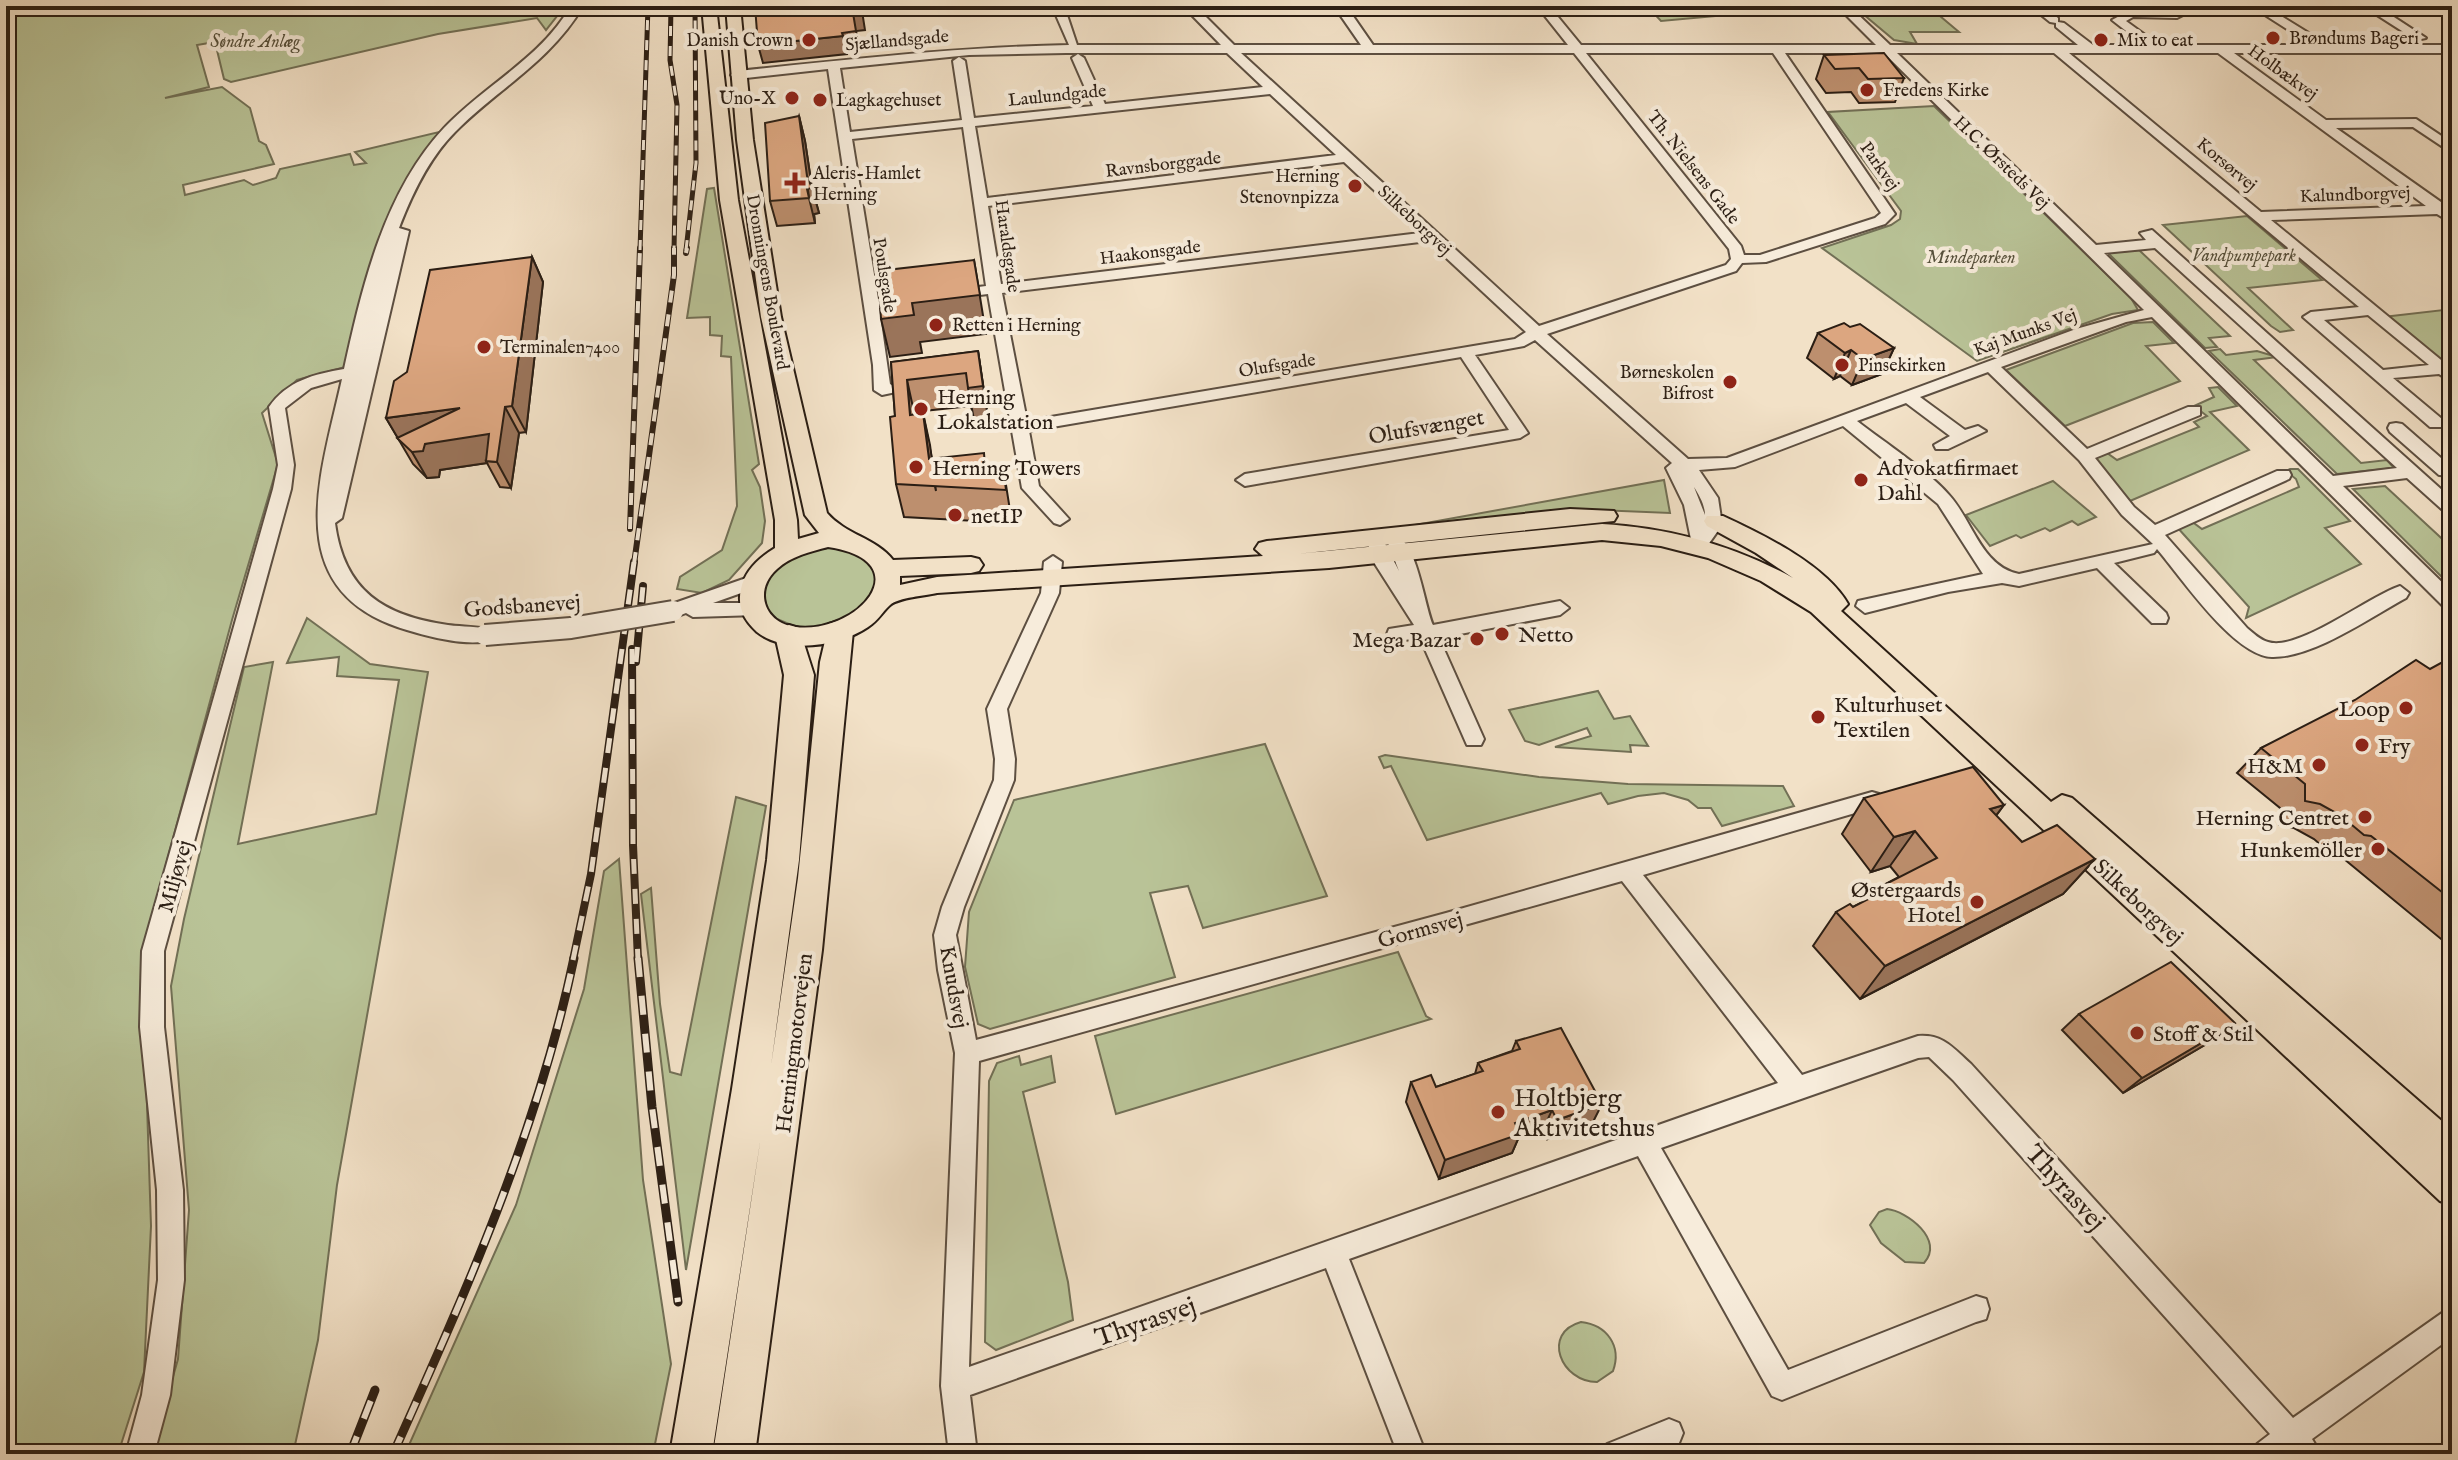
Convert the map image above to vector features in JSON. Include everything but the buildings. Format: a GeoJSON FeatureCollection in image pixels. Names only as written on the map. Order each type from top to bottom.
{"type":"FeatureCollection","features":[{"type":"Feature","properties":{"kind":"highway","name":"Herningmotorvejen"},"geometry":{"type":"LineString","coordinates":[[734,1454],[790,1067],[817,851],[833,662],[839,631]]}},
{"type":"Feature","properties":{"kind":"highway","name":"Herningmotorvejen"},"geometry":{"type":"LineString","coordinates":[[691,1454],[750,1089],[783,860],[799,675],[789,635]]}},
{"type":"Feature","properties":{"kind":"main road","name":"Dronningens Boulevard"},"geometry":{"type":"LineString","coordinates":[[709,6],[715,90],[738,264],[786,520],[787,549]]}},
{"type":"Feature","properties":{"kind":"main road","name":"Dronningens Boulevard"},"geometry":{"type":"LineString","coordinates":[[733,6],[737,75],[771,317],[816,515],[829,530],[848,540]]}},
{"type":"Feature","properties":{"kind":"main road"},"geometry":{"type":"LineString","coordinates":[[711,29],[720,42],[725,68],[728,73],[737,75]]}},
{"type":"Feature","properties":{"kind":"main road"},"geometry":{"type":"LineString","coordinates":[[715,90],[724,79],[737,75]]}},
{"type":"Feature","properties":{"kind":"main road","name":"Silkeborgvej"},"geometry":{"type":"LineString","coordinates":[[1244,553],[1287,545],[1570,517],[1633,516],[1764,544],[1853,608],[2452,1151]]}},
{"type":"Feature","properties":{"kind":"main road","name":"Silkeborgvej"},"geometry":{"type":"LineString","coordinates":[[883,597],[937,585],[1054,570],[1244,553],[1389,549],[1548,524],[1570,517]]}},
{"type":"Feature","properties":{"kind":"main road","name":"Silkeborgvej"},"geometry":{"type":"LineString","coordinates":[[886,568],[1054,570],[1602,532],[1706,532],[1762,572],[1820,606],[2452,1189]]}},
{"type":"Feature","properties":{"kind":"main road"},"geometry":{"type":"LineString","coordinates":[[817,540],[848,540],[872,550],[886,568],[887,587],[870,613],[839,631],[814,636],[789,635],[765,626],[751,610],[748,597],[752,582],[766,564],[787,549],[817,540]]}},
{"type":"Feature","properties":{"kind":"street","name":"Godsbanevej"},"geometry":{"type":"LineString","coordinates":[[577,6],[546,48],[452,127],[421,168],[407,195],[404,224],[390,284],[358,372],[329,533],[331,552],[338,571],[363,601],[386,615],[441,632],[485,635],[571,628],[673,611],[751,610]]}},
{"type":"Feature","properties":{"kind":"street"},"geometry":{"type":"LineString","coordinates":[[1058,6],[1073,43]]}},
{"type":"Feature","properties":{"kind":"street","name":"Silkeborgvej"},"geometry":{"type":"LineString","coordinates":[[1189,6],[1231,50],[1347,158],[1643,431],[1686,465],[1705,493],[1706,532]]}},
{"type":"Feature","properties":{"kind":"street"},"geometry":{"type":"LineString","coordinates":[[1340,6],[1369,49]]}},
{"type":"Feature","properties":{"kind":"street","name":"Th. Nielsens Gade"},"geometry":{"type":"LineString","coordinates":[[1537,332],[1731,268],[1738,259],[1736,249],[1543,6]]}},
{"type":"Feature","properties":{"kind":"street","name":"H.C. Ørsteds Vej"},"geometry":{"type":"LineString","coordinates":[[1843,6],[2452,603]]}},
{"type":"Feature","properties":{"kind":"street"},"geometry":{"type":"LineString","coordinates":[[2036,6],[2090,49]]}},
{"type":"Feature","properties":{"kind":"street"},"geometry":{"type":"LineString","coordinates":[[2147,6],[2118,20],[2156,49]]}},
{"type":"Feature","properties":{"kind":"street"},"geometry":{"type":"LineString","coordinates":[[2130,13],[2177,15],[2166,6]]}},
{"type":"Feature","properties":{"kind":"street"},"geometry":{"type":"LineString","coordinates":[[2257,6],[2327,50]]}},
{"type":"Feature","properties":{"kind":"street"},"geometry":{"type":"LineString","coordinates":[[2369,6],[2420,38]]}},
{"type":"Feature","properties":{"kind":"street","name":"Parkvej"},"geometry":{"type":"LineString","coordinates":[[1738,259],[1754,261],[1773,256],[1880,221],[1888,214],[1887,208],[1776,48]]}},
{"type":"Feature","properties":{"kind":"street","name":"Korsørvej"},"geometry":{"type":"LineString","coordinates":[[2057,49],[2447,373]]}},
{"type":"Feature","properties":{"kind":"street","name":"Holbækvej"},"geometry":{"type":"LineString","coordinates":[[2221,49],[2448,213]]}},
{"type":"Feature","properties":{"kind":"street","name":"Sjællandsgade"},"geometry":{"type":"LineString","coordinates":[[737,75],[969,51],[2452,49]]}},
{"type":"Feature","properties":{"kind":"street"},"geometry":{"type":"LineString","coordinates":[[1078,58],[1100,108]]}},
{"type":"Feature","properties":{"kind":"street","name":"Haraldsgade"},"geometry":{"type":"LineString","coordinates":[[959,61],[994,289],[1031,488],[1060,519]]}},
{"type":"Feature","properties":{"kind":"street","name":"Poulsgade"},"geometry":{"type":"LineString","coordinates":[[833,63],[882,390],[890,389]]}},
{"type":"Feature","properties":{"kind":"street","name":"Laulundgade"},"geometry":{"type":"LineString","coordinates":[[845,136],[1274,90]]}},
{"type":"Feature","properties":{"kind":"street","name":"Holbækvej"},"geometry":{"type":"LineString","coordinates":[[2324,124],[2416,123],[2452,149]]}},
{"type":"Feature","properties":{"kind":"street","name":"Ravnsborggade"},"geometry":{"type":"LineString","coordinates":[[982,203],[1347,158]]}},
{"type":"Feature","properties":{"kind":"street","name":"Kalundborgvej"},"geometry":{"type":"LineString","coordinates":[[2259,216],[2350,211],[2448,213]]}},
{"type":"Feature","properties":{"kind":"street","name":"Haakonsgade"},"geometry":{"type":"LineString","coordinates":[[871,304],[1432,236]]}},
{"type":"Feature","properties":{"kind":"street"},"geometry":{"type":"LineString","coordinates":[[2093,250],[2152,238],[2452,509]]}},
{"type":"Feature","properties":{"kind":"street"},"geometry":{"type":"LineString","coordinates":[[2371,310],[2311,317],[2436,423]]}},
{"type":"Feature","properties":{"kind":"street","name":"Kaj Munks Vej"},"geometry":{"type":"LineString","coordinates":[[1686,465],[1729,463],[1989,365],[2123,318],[2156,312]]}},
{"type":"Feature","properties":{"kind":"street","name":"Olufsgade"},"geometry":{"type":"LineString","coordinates":[[1019,427],[1466,353],[1519,343],[1537,332]]}},
{"type":"Feature","properties":{"kind":"street","name":"Olufsvænget"},"geometry":{"type":"LineString","coordinates":[[1245,480],[1520,433],[1466,353]]}},
{"type":"Feature","properties":{"kind":"street"},"geometry":{"type":"LineString","coordinates":[[1989,365],[2085,456],[2150,541],[2240,633],[2256,645],[2271,650],[2302,643],[2400,593]]}},
{"type":"Feature","properties":{"kind":"street","name":"Miljøvej"},"geometry":{"type":"LineString","coordinates":[[140,1454],[156,1395],[171,1280],[170,1190],[152,1027],[153,951],[282,489],[285,445],[277,407],[295,388],[358,372]]}},
{"type":"Feature","properties":{"kind":"street","name":"Korsørvej"},"geometry":{"type":"LineString","coordinates":[[2379,375],[2447,373]]}},
{"type":"Feature","properties":{"kind":"street"},"geometry":{"type":"LineString","coordinates":[[1908,396],[1971,434],[1942,445]]}},
{"type":"Feature","properties":{"kind":"street"},"geometry":{"type":"LineString","coordinates":[[2085,456],[2194,411]]}},
{"type":"Feature","properties":{"kind":"street"},"geometry":{"type":"LineString","coordinates":[[1846,420],[1944,500],[1988,568],[2002,577]]}},
{"type":"Feature","properties":{"kind":"street"},"geometry":{"type":"LineString","coordinates":[[2396,428],[2445,471],[2452,470]]}},
{"type":"Feature","properties":{"kind":"street","name":"Silkeborgvej"},"geometry":{"type":"LineString","coordinates":[[1643,431],[1682,479],[1706,532]]}},
{"type":"Feature","properties":{"kind":"street"},"geometry":{"type":"LineString","coordinates":[[1705,493],[1729,463]]}},
{"type":"Feature","properties":{"kind":"street"},"geometry":{"type":"LineString","coordinates":[[2330,482],[2411,472]]}},
{"type":"Feature","properties":{"kind":"street"},"geometry":{"type":"LineString","coordinates":[[1853,608],[1948,586],[2002,577],[2019,580],[2101,561],[2150,541],[2283,475]]}},
{"type":"Feature","properties":{"kind":"street"},"geometry":{"type":"LineString","coordinates":[[1389,549],[1408,601],[1417,610],[1474,739]]}},
{"type":"Feature","properties":{"kind":"street"},"geometry":{"type":"LineString","coordinates":[[2101,561],[2159,618]]}},
{"type":"Feature","properties":{"kind":"street","name":"Knudsvej"},"geometry":{"type":"LineString","coordinates":[[963,1454],[955,1386],[967,1053],[949,970],[945,935],[953,907],[1004,780],[1005,759],[997,709],[1036,628],[1054,570]]}},
{"type":"Feature","properties":{"kind":"street","name":"Godsbanevej"},"geometry":{"type":"LineString","coordinates":[[673,611],[752,582]]}},
{"type":"Feature","properties":{"kind":"street"},"geometry":{"type":"LineString","coordinates":[[1396,634],[1427,632],[1560,608]]}},
{"type":"Feature","properties":{"kind":"street","name":"Gormsvej"},"geometry":{"type":"LineString","coordinates":[[967,1053],[1627,871],[1872,800]]}},
{"type":"Feature","properties":{"kind":"street"},"geometry":{"type":"LineString","coordinates":[[1627,871],[1797,1088]]}},
{"type":"Feature","properties":{"kind":"street","name":"Thyrasvej"},"geometry":{"type":"LineString","coordinates":[[955,1386],[1797,1088],[1918,1047],[1934,1046],[1962,1072],[2300,1446]]}},
{"type":"Feature","properties":{"kind":"street"},"geometry":{"type":"LineString","coordinates":[[1645,1144],[1782,1386],[1976,1309]]}},
{"type":"Feature","properties":{"kind":"street"},"geometry":{"type":"LineString","coordinates":[[1334,1254],[1412,1454]]}},
{"type":"Feature","properties":{"kind":"street"},"geometry":{"type":"LineString","coordinates":[[2267,1454],[2300,1446],[2452,1320]]}},
{"type":"Feature","properties":{"kind":"street"},"geometry":{"type":"LineString","coordinates":[[1617,1454],[1669,1433]]}},
{"type":"Feature","properties":{"kind":"green space","name":"Søndre Anlæg"},"geometry":{"type":"Polygon","coordinates":[[[6,6],[567,6],[564,14],[558,15],[546,30],[537,18],[438,34],[231,82],[224,79],[215,42],[197,45],[209,87],[165,98],[222,87],[250,108],[259,141],[266,145],[274,164],[183,185],[185,195],[244,180],[253,185],[276,178],[280,169],[350,154],[354,165],[366,163],[355,152],[439,132],[394,215],[349,366],[297,380],[262,413],[278,464],[232,620],[142,953],[151,1226],[144,1372],[118,1454],[6,1454],[6,6]]]}},
{"type":"Feature","properties":{"kind":"green space"},"geometry":{"type":"Polygon","coordinates":[[[1647,6],[1741,6],[1749,13],[1661,21],[1647,6]]]}},
{"type":"Feature","properties":{"kind":"green space"},"geometry":{"type":"Polygon","coordinates":[[[1879,6],[1928,6],[1959,32],[1910,32],[1917,44],[1894,40],[1863,14],[1885,12],[1879,6]]]}},
{"type":"Feature","properties":{"kind":"green space","name":"Mindeparken"},"geometry":{"type":"Polygon","coordinates":[[[1934,106],[2131,298],[2138,310],[2112,314],[1977,361],[1822,248],[1891,225],[1900,219],[1901,211],[1828,112],[1934,106]]]}},
{"type":"Feature","properties":{"kind":"green space"},"geometry":{"type":"Polygon","coordinates":[[[714,188],[759,464],[752,470],[760,487],[765,521],[762,543],[729,580],[702,593],[677,589],[680,577],[722,550],[737,506],[731,357],[721,356],[722,336],[710,335],[710,317],[687,318],[707,189],[714,188]]]}},
{"type":"Feature","properties":{"kind":"green space","name":"Vandpumpepark"},"geometry":{"type":"Polygon","coordinates":[[[2247,216],[2322,280],[2248,288],[2293,330],[2280,332],[2271,326],[2163,225],[2247,216]]]}},
{"type":"Feature","properties":{"kind":"green space"},"geometry":{"type":"Polygon","coordinates":[[[2139,250],[2230,336],[2209,338],[2217,347],[2205,348],[2108,253],[2139,250]]]}},
{"type":"Feature","properties":{"kind":"green space"},"geometry":{"type":"Polygon","coordinates":[[[2452,309],[2452,373],[2383,317],[2452,309]]]}},
{"type":"Feature","properties":{"kind":"green space"},"geometry":{"type":"Polygon","coordinates":[[[2153,322],[2174,343],[2146,346],[2180,381],[2065,426],[2006,370],[2133,323],[2153,322]]]}},
{"type":"Feature","properties":{"kind":"green space"},"geometry":{"type":"Polygon","coordinates":[[[2220,349],[2226,355],[2257,351],[2277,357],[2254,360],[2361,463],[2387,460],[2394,468],[2337,474],[2209,351],[2220,349]]]}},
{"type":"Feature","properties":{"kind":"green space"},"geometry":{"type":"Polygon","coordinates":[[[2218,387],[2237,406],[2210,412],[2249,450],[2130,501],[2094,459],[2107,453],[2117,460],[2199,427],[2194,422],[2207,416],[2194,406],[2214,397],[2209,388],[2218,387]]]}},
{"type":"Feature","properties":{"kind":"green space"},"geometry":{"type":"Polygon","coordinates":[[[2298,469],[2350,521],[2325,528],[2361,564],[2246,618],[2249,607],[2177,527],[2191,521],[2202,529],[2299,487],[2296,479],[2286,471],[2298,469]]]}},
{"type":"Feature","properties":{"kind":"green space"},"geometry":{"type":"Polygon","coordinates":[[[1664,480],[1670,513],[1597,510],[1382,531],[1664,480]]]}},
{"type":"Feature","properties":{"kind":"green space"},"geometry":{"type":"Polygon","coordinates":[[[2053,481],[2096,517],[2078,525],[2072,521],[2050,531],[2045,528],[2021,538],[2016,535],[1990,546],[1966,515],[2053,481]]]}},
{"type":"Feature","properties":{"kind":"green space"},"geometry":{"type":"Polygon","coordinates":[[[2385,486],[2452,548],[2452,587],[2353,489],[2385,486]]]}},
{"type":"Feature","properties":{"kind":"green space"},"geometry":{"type":"Polygon","coordinates":[[[825,546],[865,554],[881,580],[862,612],[819,628],[796,627],[777,619],[765,607],[763,591],[769,575],[783,561],[825,546]]]}},
{"type":"Feature","properties":{"kind":"green space"},"geometry":{"type":"Polygon","coordinates":[[[307,618],[370,664],[428,672],[337,1185],[318,1340],[293,1454],[151,1454],[178,1359],[189,1210],[171,986],[244,667],[273,662],[238,844],[376,814],[399,680],[337,676],[339,657],[287,663],[307,618]]]}},
{"type":"Feature","properties":{"kind":"green space"},"geometry":{"type":"Polygon","coordinates":[[[1598,691],[1614,719],[1630,716],[1648,746],[1630,745],[1631,752],[1555,747],[1591,736],[1587,728],[1539,745],[1525,741],[1509,710],[1598,691]]]}},
{"type":"Feature","properties":{"kind":"green space"},"geometry":{"type":"Polygon","coordinates":[[[1265,744],[1327,896],[1203,928],[1188,886],[1150,893],[1175,977],[990,1029],[978,1024],[965,967],[969,912],[1014,800],[1265,744]]]}},
{"type":"Feature","properties":{"kind":"green space"},"geometry":{"type":"Polygon","coordinates":[[[1385,755],[1539,777],[1628,784],[1783,786],[1794,806],[1722,826],[1711,808],[1698,808],[1688,800],[1664,793],[1608,804],[1601,793],[1427,840],[1391,766],[1384,768],[1379,757],[1385,755]]]}},
{"type":"Feature","properties":{"kind":"green space"},"geometry":{"type":"Polygon","coordinates":[[[736,797],[766,806],[686,1270],[641,894],[651,888],[660,1004],[670,1072],[681,1075],[736,797]]]}},
{"type":"Feature","properties":{"kind":"green space"},"geometry":{"type":"Polygon","coordinates":[[[619,859],[643,1180],[671,1364],[653,1454],[405,1454],[516,1205],[584,989],[604,871],[619,859]]]}},
{"type":"Feature","properties":{"kind":"green space"},"geometry":{"type":"Polygon","coordinates":[[[1398,952],[1426,1016],[1431,1019],[1116,1114],[1095,1036],[1398,952]]]}},
{"type":"Feature","properties":{"kind":"green space"},"geometry":{"type":"Polygon","coordinates":[[[1019,1056],[1021,1065],[1051,1056],[1055,1082],[1023,1092],[1068,1282],[1073,1320],[996,1350],[985,1342],[989,1081],[997,1063],[1019,1056]]]}},
{"type":"Feature","properties":{"kind":"green space"},"geometry":{"type":"Polygon","coordinates":[[[1887,1209],[1913,1221],[1927,1236],[1929,1254],[1924,1263],[1905,1262],[1881,1243],[1870,1225],[1879,1212],[1887,1209]]]}},
{"type":"Feature","properties":{"kind":"green space"},"geometry":{"type":"Polygon","coordinates":[[[1581,1322],[1598,1327],[1614,1345],[1613,1371],[1597,1382],[1574,1374],[1560,1356],[1562,1336],[1581,1322]]]}},
{"type":"Feature","properties":{"kind":"railway"},"geometry":{"type":"LineString","coordinates":[[640,250],[648,6]]}},
{"type":"Feature","properties":{"kind":"railway"},"geometry":{"type":"LineString","coordinates":[[671,6],[670,60],[677,105],[674,250]]}},
{"type":"Feature","properties":{"kind":"railway"},"geometry":{"type":"LineString","coordinates":[[686,250],[696,163],[695,6]]}},
{"type":"Feature","properties":{"kind":"railway"},"geometry":{"type":"LineString","coordinates":[[630,529],[640,248]]}},
{"type":"Feature","properties":{"kind":"railway"},"geometry":{"type":"LineString","coordinates":[[686,253],[687,248]]}},
{"type":"Feature","properties":{"kind":"railway"},"geometry":{"type":"LineString","coordinates":[[634,564],[674,275],[674,250]]}},
{"type":"Feature","properties":{"kind":"railway"},"geometry":{"type":"LineString","coordinates":[[573,960],[591,874],[634,562]]}},
{"type":"Feature","properties":{"kind":"railway"},"geometry":{"type":"LineString","coordinates":[[636,662],[643,586]]}},
{"type":"Feature","properties":{"kind":"railway"},"geometry":{"type":"LineString","coordinates":[[632,649],[633,845],[638,960]]}},
{"type":"Feature","properties":{"kind":"railway"},"geometry":{"type":"LineString","coordinates":[[393,1454],[447,1333],[520,1149],[541,1086],[574,958]]}},
{"type":"Feature","properties":{"kind":"railway"},"geometry":{"type":"LineString","coordinates":[[638,958],[652,1107],[678,1302]]}},
{"type":"Feature","properties":{"kind":"railway"},"geometry":{"type":"LineString","coordinates":[[350,1454],[375,1390]]}},
{"type":"Feature","properties":{"kind":"place","name":"Brøndums Bageri"},"geometry":{"type":"Point","coordinates":[2273,38]}},
{"type":"Feature","properties":{"kind":"place","name":"Danish Crown"},"geometry":{"type":"Point","coordinates":[809,40]}},
{"type":"Feature","properties":{"kind":"place","name":"Mix to eat"},"geometry":{"type":"Point","coordinates":[2101,40]}},
{"type":"Feature","properties":{"kind":"place","name":"Fredens Kirke"},"geometry":{"type":"Point","coordinates":[1867,90]}},
{"type":"Feature","properties":{"kind":"place","name":"Uno-X"},"geometry":{"type":"Point","coordinates":[792,98]}},
{"type":"Feature","properties":{"kind":"place","name":"Lagkagehuset"},"geometry":{"type":"Point","coordinates":[820,100]}},
{"type":"Feature","properties":{"kind":"place","name":"Aleris-Hamlet Herning"},"geometry":{"type":"Point","coordinates":[795,183]}},
{"type":"Feature","properties":{"kind":"place","name":"Herning Stenovnpizza"},"geometry":{"type":"Point","coordinates":[1355,186]}},
{"type":"Feature","properties":{"kind":"place","name":"Retten i Herning"},"geometry":{"type":"Point","coordinates":[936,325]}},
{"type":"Feature","properties":{"kind":"place","name":"Terminalen7400"},"geometry":{"type":"Point","coordinates":[484,347]}},
{"type":"Feature","properties":{"kind":"place","name":"Pinsekirken"},"geometry":{"type":"Point","coordinates":[1842,365]}},
{"type":"Feature","properties":{"kind":"place","name":"Børneskolen Bifrost"},"geometry":{"type":"Point","coordinates":[1730,382]}},
{"type":"Feature","properties":{"kind":"place","name":"Herning Lokalstation"},"geometry":{"type":"Point","coordinates":[921,409]}},
{"type":"Feature","properties":{"kind":"place","name":"Herning Towers"},"geometry":{"type":"Point","coordinates":[916,467]}},
{"type":"Feature","properties":{"kind":"place","name":"Advokatfirmaet Dahl"},"geometry":{"type":"Point","coordinates":[1861,480]}},
{"type":"Feature","properties":{"kind":"place","name":"netIP"},"geometry":{"type":"Point","coordinates":[955,515]}},
{"type":"Feature","properties":{"kind":"place","name":"Netto"},"geometry":{"type":"Point","coordinates":[1502,634]}},
{"type":"Feature","properties":{"kind":"place","name":"Mega Bazar"},"geometry":{"type":"Point","coordinates":[1477,639]}},
{"type":"Feature","properties":{"kind":"place","name":"Loop"},"geometry":{"type":"Point","coordinates":[2406,708]}},
{"type":"Feature","properties":{"kind":"place","name":"Kulturhuset Textilen"},"geometry":{"type":"Point","coordinates":[1818,717]}},
{"type":"Feature","properties":{"kind":"place","name":"Fry"},"geometry":{"type":"Point","coordinates":[2362,745]}},
{"type":"Feature","properties":{"kind":"place","name":"H&M"},"geometry":{"type":"Point","coordinates":[2319,765]}},
{"type":"Feature","properties":{"kind":"place","name":"Herning Centret"},"geometry":{"type":"Point","coordinates":[2365,817]}},
{"type":"Feature","properties":{"kind":"place","name":"Hunkemöller"},"geometry":{"type":"Point","coordinates":[2378,849]}},
{"type":"Feature","properties":{"kind":"place","name":"Østergaards Hotel"},"geometry":{"type":"Point","coordinates":[1977,902]}},
{"type":"Feature","properties":{"kind":"place","name":"Stoff & Stil"},"geometry":{"type":"Point","coordinates":[2137,1033]}},
{"type":"Feature","properties":{"kind":"place","name":"Holtbjerg Aktivitetshus"},"geometry":{"type":"Point","coordinates":[1498,1112]}}]}
